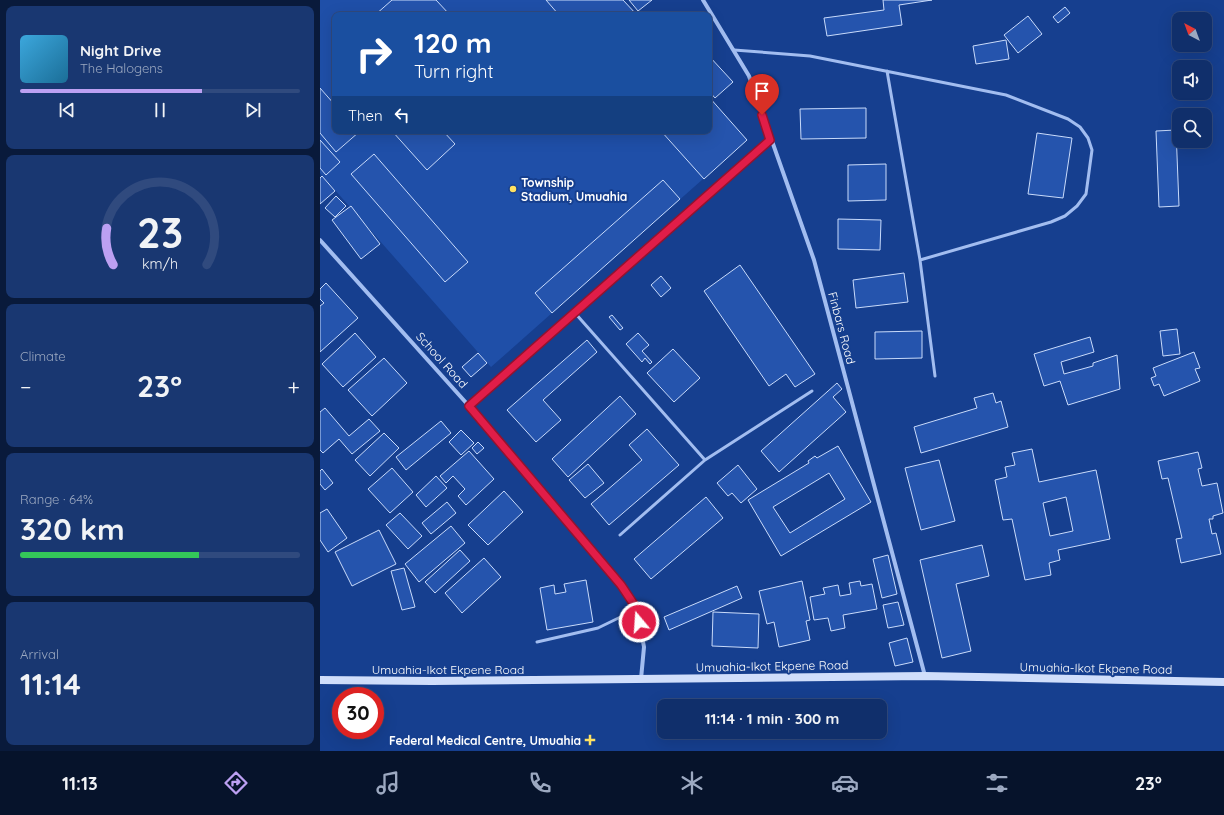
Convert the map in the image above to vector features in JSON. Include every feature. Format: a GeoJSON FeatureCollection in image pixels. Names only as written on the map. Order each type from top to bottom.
{"type":"FeatureCollection","features":[{"type":"Feature","properties":{"kind":"main road","name":"Umuahia-Ikot Ekpene Road"},"geometry":{"type":"LineString","coordinates":[[320,680],[440,681],[925,676],[1224,682]]}},
{"type":"Feature","properties":{"kind":"street","name":"Finbars Road"},"geometry":{"type":"LineString","coordinates":[[703,0],[710,12]]}},
{"type":"Feature","properties":{"kind":"street","name":"Finbars Road"},"geometry":{"type":"LineString","coordinates":[[712,15],[749,76],[770,140],[814,260],[925,676]]}},
{"type":"Feature","properties":{"kind":"street"},"geometry":{"type":"LineString","coordinates":[[469,406],[770,140]]}},
{"type":"Feature","properties":{"kind":"street","name":"School Road"},"geometry":{"type":"LineString","coordinates":[[320,240],[469,406],[621,585],[637,609],[644,647],[641,679]]}},
{"type":"Feature","properties":{"kind":"lane"},"geometry":{"type":"LineString","coordinates":[[734,50],[810,56],[1006,95],[1055,113],[1080,128],[1088,138],[1092,150],[1086,194],[1077,206],[1065,216],[1051,222],[920,260]]}},
{"type":"Feature","properties":{"kind":"lane"},"geometry":{"type":"LineString","coordinates":[[887,71],[920,260],[935,376]]}},
{"type":"Feature","properties":{"kind":"lane"},"geometry":{"type":"LineString","coordinates":[[575,313],[705,460]]}},
{"type":"Feature","properties":{"kind":"lane"},"geometry":{"type":"LineString","coordinates":[[620,535],[705,460],[812,391]]}},
{"type":"Feature","properties":{"kind":"lane"},"geometry":{"type":"LineString","coordinates":[[537,642],[598,628],[637,609]]}},
{"type":"Feature","properties":{"kind":"shaded area","name":"Township Stadium, Umuahia"},"geometry":{"type":"Polygon","coordinates":[[[320,0],[623,0],[634,12],[332,12],[332,134],[712,134],[712,100],[747,140],[491,367],[320,173],[320,0]]]}},
{"type":"Feature","properties":{"kind":"building"},"geometry":{"type":"Polygon","coordinates":[[[392,0],[436,0],[447,12],[378,12],[392,0]]]}},
{"type":"Feature","properties":{"kind":"building"},"geometry":{"type":"Polygon","coordinates":[[[546,0],[623,0],[634,12],[556,12],[546,0]]]}},
{"type":"Feature","properties":{"kind":"building"},"geometry":{"type":"Polygon","coordinates":[[[629,0],[652,0],[638,11],[629,0]]]}},
{"type":"Feature","properties":{"kind":"building"},"geometry":{"type":"Polygon","coordinates":[[[883,0],[932,0],[899,5],[902,25],[827,36],[824,18],[884,10],[883,0]]]}},
{"type":"Feature","properties":{"kind":"building"},"geometry":{"type":"Polygon","coordinates":[[[1065,7],[1070,13],[1058,23],[1053,17],[1065,7]]]}},
{"type":"Feature","properties":{"kind":"building"},"geometry":{"type":"Polygon","coordinates":[[[1028,16],[1042,34],[1018,53],[1004,35],[1028,16]]]}},
{"type":"Feature","properties":{"kind":"building"},"geometry":{"type":"Polygon","coordinates":[[[1006,40],[1009,59],[976,64],[973,46],[1006,40]]]}},
{"type":"Feature","properties":{"kind":"building"},"geometry":{"type":"Polygon","coordinates":[[[712,59],[733,82],[715,98],[712,94],[712,59]]]}},
{"type":"Feature","properties":{"kind":"building"},"geometry":{"type":"Polygon","coordinates":[[[320,88],[332,102],[332,134],[357,134],[336,152],[320,133],[320,88]]]}},
{"type":"Feature","properties":{"kind":"building"},"geometry":{"type":"Polygon","coordinates":[[[712,100],[747,140],[704,179],[664,134],[712,134],[712,100]]]}},
{"type":"Feature","properties":{"kind":"building"},"geometry":{"type":"Polygon","coordinates":[[[866,108],[866,138],[801,139],[800,109],[866,108]]]}},
{"type":"Feature","properties":{"kind":"building"},"geometry":{"type":"Polygon","coordinates":[[[1172,130],[1172,148],[1177,148],[1179,206],[1159,207],[1156,131],[1172,130]]]}},
{"type":"Feature","properties":{"kind":"building"},"geometry":{"type":"Polygon","coordinates":[[[1037,133],[1072,138],[1063,198],[1028,194],[1037,133]]]}},
{"type":"Feature","properties":{"kind":"building"},"geometry":{"type":"Polygon","coordinates":[[[395,134],[446,134],[455,144],[427,170],[395,134]]]}},
{"type":"Feature","properties":{"kind":"building"},"geometry":{"type":"Polygon","coordinates":[[[320,140],[340,162],[326,175],[320,168],[320,140]]]}},
{"type":"Feature","properties":{"kind":"building"},"geometry":{"type":"Polygon","coordinates":[[[374,154],[468,262],[445,282],[351,174],[374,154]]]}},
{"type":"Feature","properties":{"kind":"building"},"geometry":{"type":"Polygon","coordinates":[[[886,164],[886,200],[848,201],[848,165],[886,164]]]}},
{"type":"Feature","properties":{"kind":"building"},"geometry":{"type":"Polygon","coordinates":[[[322,176],[335,191],[320,204],[320,178],[322,176]]]}},
{"type":"Feature","properties":{"kind":"building"},"geometry":{"type":"Polygon","coordinates":[[[663,180],[680,199],[552,313],[535,293],[663,180]]]}},
{"type":"Feature","properties":{"kind":"building"},"geometry":{"type":"Polygon","coordinates":[[[336,196],[346,206],[335,217],[325,208],[336,196]]]}},
{"type":"Feature","properties":{"kind":"building"},"geometry":{"type":"Polygon","coordinates":[[[351,206],[380,244],[361,259],[332,220],[351,206]]]}},
{"type":"Feature","properties":{"kind":"building"},"geometry":{"type":"Polygon","coordinates":[[[838,219],[881,220],[880,250],[838,249],[838,219]]]}},
{"type":"Feature","properties":{"kind":"building"},"geometry":{"type":"Polygon","coordinates":[[[740,265],[815,374],[795,387],[786,374],[769,386],[704,291],[740,265]]]}},
{"type":"Feature","properties":{"kind":"building"},"geometry":{"type":"Polygon","coordinates":[[[904,273],[908,302],[856,308],[853,280],[904,273]]]}},
{"type":"Feature","properties":{"kind":"building"},"geometry":{"type":"Polygon","coordinates":[[[661,276],[671,288],[661,297],[651,285],[661,276]]]}},
{"type":"Feature","properties":{"kind":"building"},"geometry":{"type":"Polygon","coordinates":[[[326,283],[358,318],[320,352],[320,306],[324,303],[320,299],[320,289],[326,283]]]}},
{"type":"Feature","properties":{"kind":"building"},"geometry":{"type":"Polygon","coordinates":[[[612,315],[623,328],[620,330],[609,317],[612,315]]]}},
{"type":"Feature","properties":{"kind":"building"},"geometry":{"type":"Polygon","coordinates":[[[1177,329],[1180,354],[1163,356],[1160,331],[1177,329]]]}},
{"type":"Feature","properties":{"kind":"building"},"geometry":{"type":"Polygon","coordinates":[[[922,331],[922,358],[875,359],[875,332],[922,331]]]}},
{"type":"Feature","properties":{"kind":"building"},"geometry":{"type":"Polygon","coordinates":[[[355,333],[376,357],[343,387],[322,364],[355,333]]]}},
{"type":"Feature","properties":{"kind":"building"},"geometry":{"type":"Polygon","coordinates":[[[638,333],[649,345],[642,351],[652,362],[650,364],[645,358],[642,362],[626,344],[638,333]]]}},
{"type":"Feature","properties":{"kind":"building"},"geometry":{"type":"Polygon","coordinates":[[[1090,337],[1094,352],[1061,362],[1064,374],[1093,366],[1093,363],[1117,355],[1120,389],[1068,405],[1060,381],[1044,386],[1034,354],[1090,337]]]}},
{"type":"Feature","properties":{"kind":"building"},"geometry":{"type":"Polygon","coordinates":[[[587,340],[597,352],[543,400],[561,420],[536,442],[507,410],[587,340]]]}},
{"type":"Feature","properties":{"kind":"building"},"geometry":{"type":"Polygon","coordinates":[[[673,349],[700,378],[674,402],[647,373],[673,349]]]}},
{"type":"Feature","properties":{"kind":"building"},"geometry":{"type":"Polygon","coordinates":[[[1194,352],[1200,368],[1195,369],[1200,381],[1164,396],[1159,384],[1154,386],[1151,378],[1156,376],[1153,368],[1194,352]]]}},
{"type":"Feature","properties":{"kind":"building"},"geometry":{"type":"Polygon","coordinates":[[[478,353],[487,363],[471,377],[462,367],[478,353]]]}},
{"type":"Feature","properties":{"kind":"building"},"geometry":{"type":"Polygon","coordinates":[[[384,358],[407,383],[372,416],[348,390],[384,358]]]}},
{"type":"Feature","properties":{"kind":"building"},"geometry":{"type":"Polygon","coordinates":[[[837,383],[842,389],[833,397],[846,412],[779,472],[761,451],[837,383]]]}},
{"type":"Feature","properties":{"kind":"building"},"geometry":{"type":"Polygon","coordinates":[[[993,393],[996,403],[1001,401],[1008,427],[921,453],[914,427],[977,408],[974,398],[993,393]]]}},
{"type":"Feature","properties":{"kind":"building"},"geometry":{"type":"Polygon","coordinates":[[[620,396],[636,414],[568,477],[552,459],[620,396]]]}},
{"type":"Feature","properties":{"kind":"building"},"geometry":{"type":"Polygon","coordinates":[[[325,408],[349,436],[369,419],[380,431],[352,454],[339,439],[323,453],[320,450],[320,412],[325,408]]]}},
{"type":"Feature","properties":{"kind":"building"},"geometry":{"type":"Polygon","coordinates":[[[441,421],[451,433],[406,470],[396,457],[441,421]]]}},
{"type":"Feature","properties":{"kind":"building"},"geometry":{"type":"Polygon","coordinates":[[[647,429],[679,465],[609,525],[591,504],[642,460],[629,445],[647,429]]]}},
{"type":"Feature","properties":{"kind":"building"},"geometry":{"type":"Polygon","coordinates":[[[461,430],[474,443],[461,455],[449,442],[461,430]]]}},
{"type":"Feature","properties":{"kind":"building"},"geometry":{"type":"Polygon","coordinates":[[[384,433],[399,448],[370,476],[355,460],[384,433]]]}},
{"type":"Feature","properties":{"kind":"building"},"geometry":{"type":"Polygon","coordinates":[[[478,442],[484,448],[477,454],[472,448],[478,442]]]}},
{"type":"Feature","properties":{"kind":"building"},"geometry":{"type":"Polygon","coordinates":[[[838,446],[871,502],[781,556],[748,500],[809,463],[808,461],[815,456],[817,458],[838,446]],[[829,473],[773,507],[790,533],[845,499],[829,473]]]}},
{"type":"Feature","properties":{"kind":"building"},"geometry":{"type":"Polygon","coordinates":[[[1032,449],[1039,482],[1096,470],[1110,539],[1058,550],[1060,560],[1049,563],[1051,575],[1025,580],[1012,519],[1003,520],[995,480],[1007,477],[1005,467],[1015,465],[1012,453],[1032,449]],[[1066,497],[1043,503],[1050,536],[1073,531],[1066,497]]]}},
{"type":"Feature","properties":{"kind":"building"},"geometry":{"type":"Polygon","coordinates":[[[469,451],[494,479],[466,505],[458,496],[465,489],[453,476],[446,483],[440,476],[469,451]]]}},
{"type":"Feature","properties":{"kind":"building"},"geometry":{"type":"Polygon","coordinates":[[[1198,452],[1202,468],[1198,469],[1202,486],[1217,483],[1223,513],[1213,516],[1213,519],[1209,519],[1212,534],[1216,533],[1221,554],[1181,563],[1176,539],[1182,538],[1168,478],[1162,479],[1158,461],[1198,452]]]}},
{"type":"Feature","properties":{"kind":"building"},"geometry":{"type":"Polygon","coordinates":[[[939,460],[955,521],[921,530],[905,468],[939,460]]]}},
{"type":"Feature","properties":{"kind":"building"},"geometry":{"type":"Polygon","coordinates":[[[588,464],[604,483],[585,498],[569,480],[588,464]]]}},
{"type":"Feature","properties":{"kind":"building"},"geometry":{"type":"Polygon","coordinates":[[[738,465],[757,489],[741,503],[732,493],[728,496],[717,483],[738,465]]]}},
{"type":"Feature","properties":{"kind":"building"},"geometry":{"type":"Polygon","coordinates":[[[392,468],[413,492],[390,513],[368,489],[392,468]]]}},
{"type":"Feature","properties":{"kind":"building"},"geometry":{"type":"Polygon","coordinates":[[[322,469],[333,483],[325,490],[320,484],[320,471],[322,469]]]}},
{"type":"Feature","properties":{"kind":"building"},"geometry":{"type":"Polygon","coordinates":[[[436,476],[447,488],[426,507],[416,495],[436,476]]]}},
{"type":"Feature","properties":{"kind":"building"},"geometry":{"type":"Polygon","coordinates":[[[504,491],[523,512],[488,545],[468,525],[504,491]]]}},
{"type":"Feature","properties":{"kind":"building"},"geometry":{"type":"Polygon","coordinates":[[[706,497],[723,518],[651,579],[634,559],[706,497]]]}},
{"type":"Feature","properties":{"kind":"building"},"geometry":{"type":"Polygon","coordinates":[[[447,502],[456,513],[431,534],[422,523],[447,502]]]}},
{"type":"Feature","properties":{"kind":"building"},"geometry":{"type":"Polygon","coordinates":[[[327,509],[347,538],[328,552],[320,540],[320,513],[327,509]]]}},
{"type":"Feature","properties":{"kind":"building"},"geometry":{"type":"Polygon","coordinates":[[[400,513],[422,536],[408,549],[386,525],[400,513]]]}},
{"type":"Feature","properties":{"kind":"building"},"geometry":{"type":"Polygon","coordinates":[[[451,526],[465,543],[419,582],[405,564],[451,526]]]}},
{"type":"Feature","properties":{"kind":"building"},"geometry":{"type":"Polygon","coordinates":[[[379,530],[396,564],[352,586],[335,552],[379,530]]]}},
{"type":"Feature","properties":{"kind":"building"},"geometry":{"type":"Polygon","coordinates":[[[982,545],[989,576],[956,584],[971,651],[942,658],[920,560],[982,545]]]}},
{"type":"Feature","properties":{"kind":"building"},"geometry":{"type":"Polygon","coordinates":[[[460,550],[470,561],[435,593],[425,582],[460,550]]]}},
{"type":"Feature","properties":{"kind":"building"},"geometry":{"type":"Polygon","coordinates":[[[888,555],[897,594],[882,598],[873,559],[888,555]]]}},
{"type":"Feature","properties":{"kind":"building"},"geometry":{"type":"Polygon","coordinates":[[[484,558],[501,577],[462,613],[445,593],[484,558]]]}},
{"type":"Feature","properties":{"kind":"building"},"geometry":{"type":"Polygon","coordinates":[[[404,568],[415,607],[402,610],[391,571],[404,568]]]}},
{"type":"Feature","properties":{"kind":"building"},"geometry":{"type":"Polygon","coordinates":[[[586,580],[593,622],[547,630],[540,588],[554,585],[555,594],[566,592],[564,584],[586,580]]]}},
{"type":"Feature","properties":{"kind":"building"},"geometry":{"type":"Polygon","coordinates":[[[802,581],[810,620],[806,621],[810,640],[779,647],[774,622],[767,624],[759,591],[802,581]]]}},
{"type":"Feature","properties":{"kind":"building"},"geometry":{"type":"Polygon","coordinates":[[[860,581],[861,586],[872,584],[877,609],[843,615],[845,628],[831,631],[828,618],[814,620],[810,597],[825,594],[823,588],[838,585],[840,596],[851,594],[849,583],[860,581]]]}},
{"type":"Feature","properties":{"kind":"building"},"geometry":{"type":"Polygon","coordinates":[[[737,586],[742,598],[669,630],[664,617],[737,586]]]}},
{"type":"Feature","properties":{"kind":"building"},"geometry":{"type":"Polygon","coordinates":[[[898,602],[904,625],[888,628],[883,605],[898,602]]]}},
{"type":"Feature","properties":{"kind":"building"},"geometry":{"type":"Polygon","coordinates":[[[713,612],[759,614],[758,648],[712,646],[713,612]]]}},
{"type":"Feature","properties":{"kind":"building"},"geometry":{"type":"Polygon","coordinates":[[[907,638],[913,662],[895,666],[889,643],[907,638]]]}},
{"type":"Feature","properties":{"kind":"place","name":"Township Stadium, Umuahia"},"geometry":{"type":"Point","coordinates":[513,189]}},
{"type":"Feature","properties":{"kind":"place","name":"Federal Medical Centre, Umuahia"},"geometry":{"type":"Point","coordinates":[590,740]}},
{"type":"Feature","properties":{"kind":"route"},"geometry":{"type":"LineString","coordinates":[[639,622],[637,609],[621,585],[469,406],[770,140],[762,115]]}}]}
